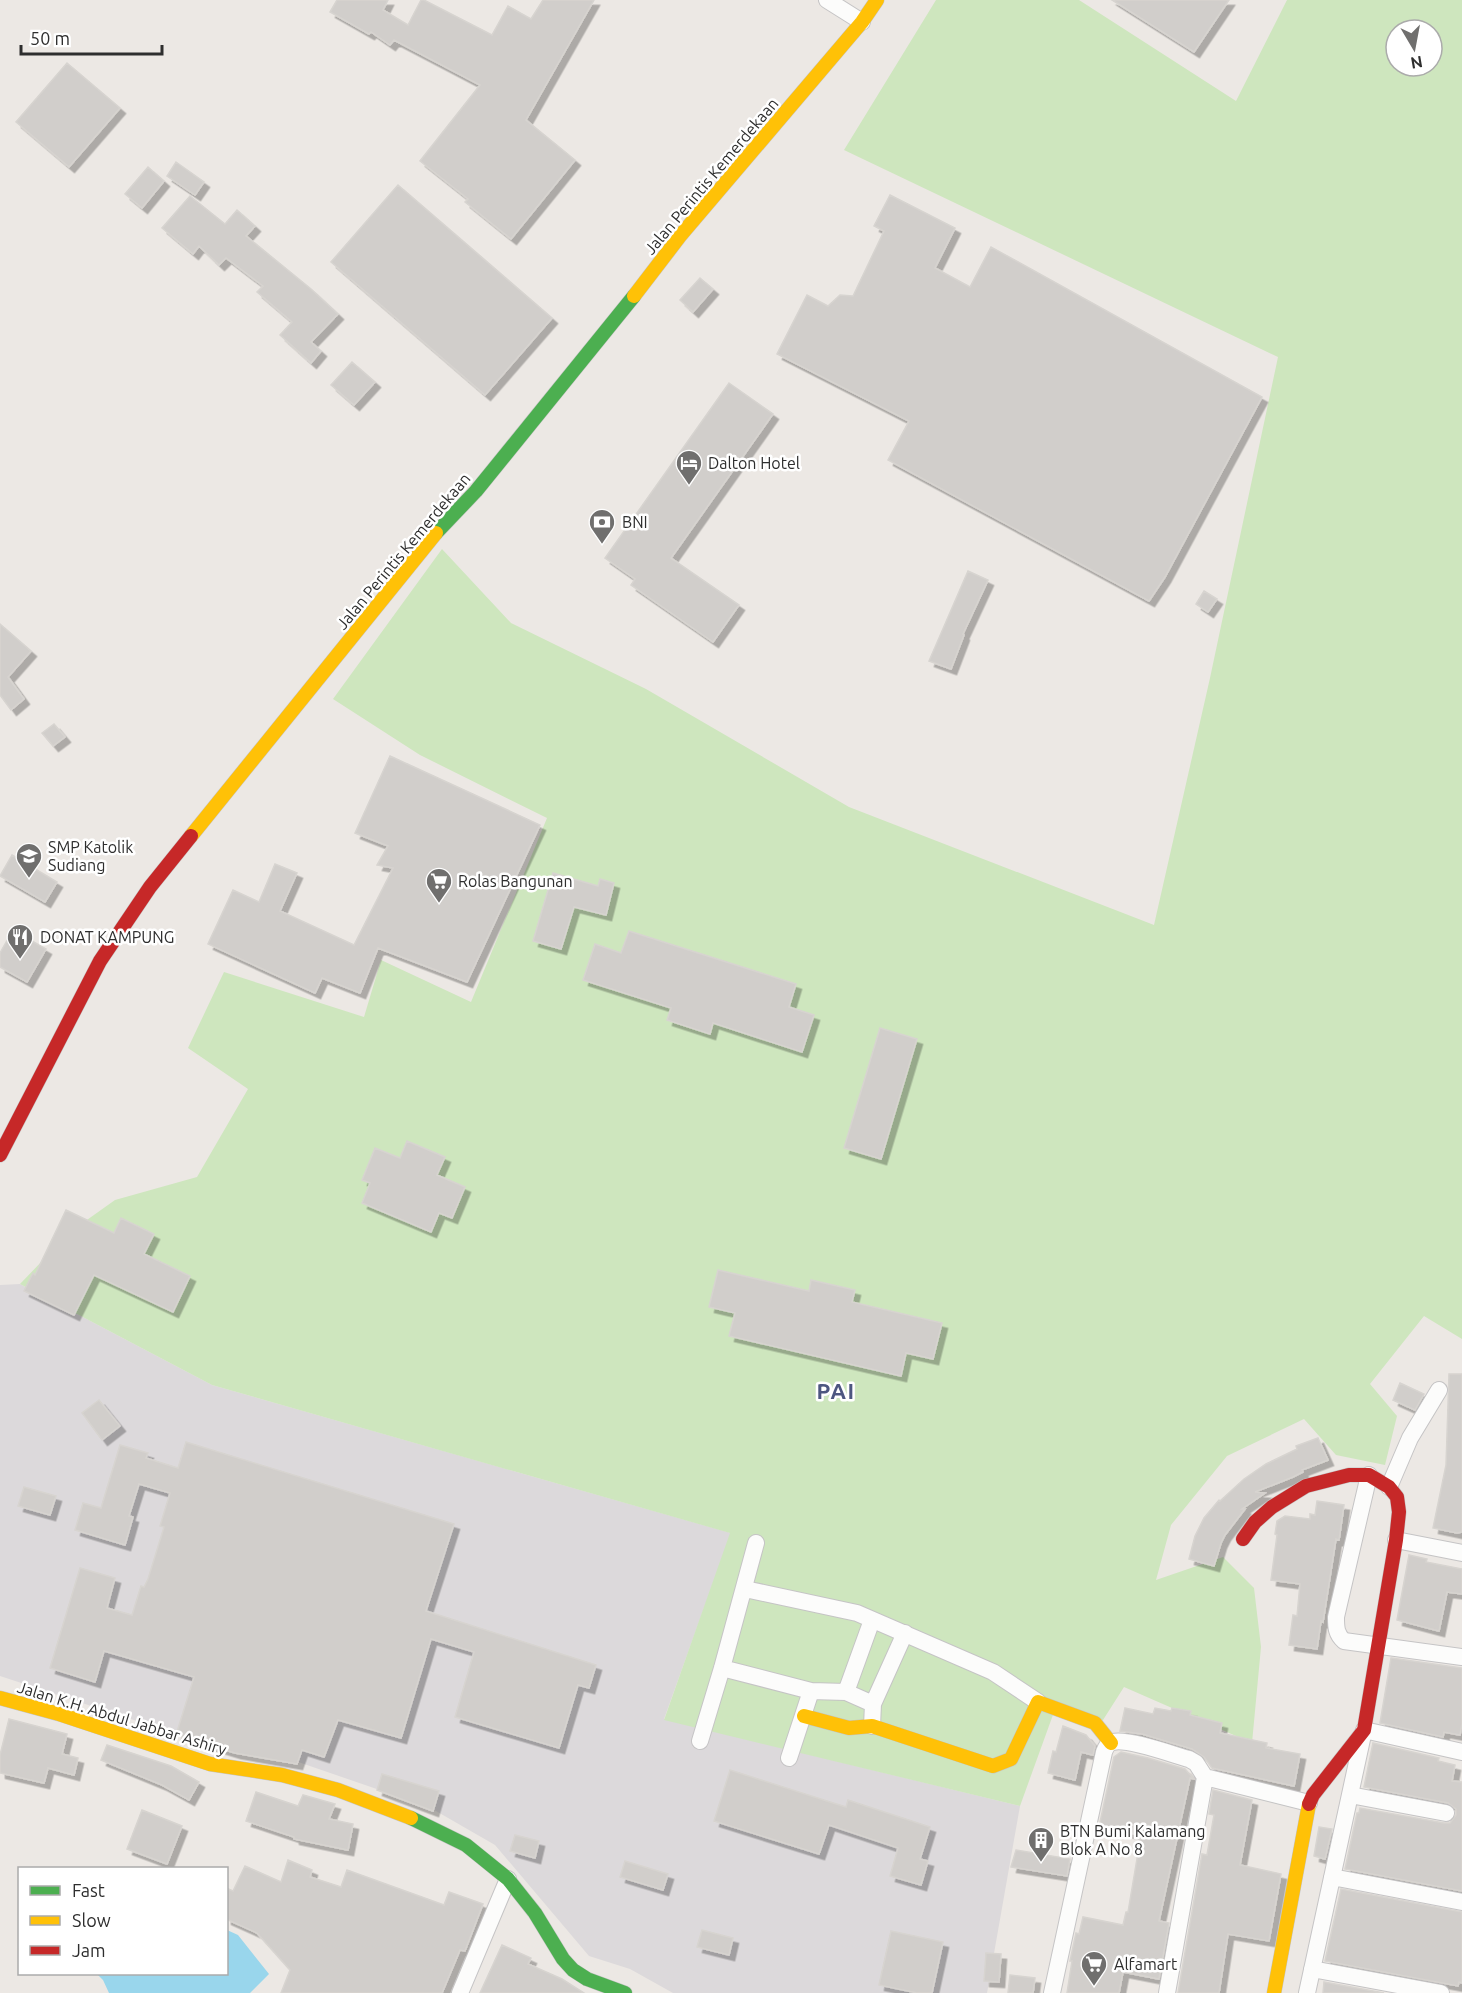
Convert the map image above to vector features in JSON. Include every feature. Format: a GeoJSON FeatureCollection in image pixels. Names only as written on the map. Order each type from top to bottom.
{"type":"FeatureCollection","features":[{"type":"Feature","properties":{"kind":"main road","name":"Jalan Perintis Kemerdekaan"},"geometry":{"type":"LineString","coordinates":[[0,1155],[100,961],[150,886],[443,524],[476,491],[548,404],[680,236],[862,22],[870,2]]}},
{"type":"Feature","properties":{"kind":"main road"},"geometry":{"type":"LineString","coordinates":[[1243,1539],[1263,1515],[1306,1486],[1349,1475],[1369,1475],[1389,1487],[1397,1497],[1399,1512],[1396,1540],[1364,1730],[1309,1803],[1275,1993]]}},
{"type":"Feature","properties":{"kind":"main road","name":"Jalan K.H. Abdul Jabbar Ashiry"},"geometry":{"type":"LineString","coordinates":[[0,1698],[70,1718],[210,1764],[282,1775],[338,1790],[424,1823],[466,1845],[508,1879],[535,1913],[563,1959],[573,1970],[588,1979],[625,1993]]}},
{"type":"Feature","properties":{"kind":"main road"},"geometry":{"type":"LineString","coordinates":[[804,1716],[849,1728],[872,1726],[993,1766],[1011,1759],[1038,1702],[1095,1723],[1111,1743]]}},
{"type":"Feature","properties":{"kind":"street"},"geometry":{"type":"LineString","coordinates":[[827,0],[862,22]]}},
{"type":"Feature","properties":{"kind":"street"},"geometry":{"type":"LineString","coordinates":[[1389,1487],[1410,1438],[1439,1390]]}},
{"type":"Feature","properties":{"kind":"street"},"geometry":{"type":"LineString","coordinates":[[1369,1475],[1336,1617],[1336,1630],[1339,1637],[1344,1641],[1462,1657]]}},
{"type":"Feature","properties":{"kind":"street"},"geometry":{"type":"LineString","coordinates":[[1396,1540],[1462,1553]]}},
{"type":"Feature","properties":{"kind":"street"},"geometry":{"type":"LineString","coordinates":[[700,1741],[756,1543]]}},
{"type":"Feature","properties":{"kind":"street"},"geometry":{"type":"LineString","coordinates":[[745,1588],[857,1613],[993,1672],[1038,1702]]}},
{"type":"Feature","properties":{"kind":"street"},"geometry":{"type":"LineString","coordinates":[[846,1692],[872,1620]]}},
{"type":"Feature","properties":{"kind":"street"},"geometry":{"type":"LineString","coordinates":[[872,1726],[873,1704],[905,1634]]}},
{"type":"Feature","properties":{"kind":"street"},"geometry":{"type":"LineString","coordinates":[[722,1668],[811,1691],[846,1692],[873,1704]]}},
{"type":"Feature","properties":{"kind":"street"},"geometry":{"type":"LineString","coordinates":[[789,1758],[811,1691]]}},
{"type":"Feature","properties":{"kind":"street"},"geometry":{"type":"LineString","coordinates":[[1307,1993],[1364,1730],[1462,1752]]}},
{"type":"Feature","properties":{"kind":"street"},"geometry":{"type":"LineString","coordinates":[[1052,1993],[1104,1752],[1111,1743],[1116,1741],[1189,1759],[1196,1763],[1205,1777],[1167,1993]]}},
{"type":"Feature","properties":{"kind":"street"},"geometry":{"type":"LineString","coordinates":[[1205,1777],[1309,1803]]}},
{"type":"Feature","properties":{"kind":"street"},"geometry":{"type":"LineString","coordinates":[[1350,1795],[1446,1813]]}},
{"type":"Feature","properties":{"kind":"street"},"geometry":{"type":"LineString","coordinates":[[1332,1877],[1462,1902]]}},
{"type":"Feature","properties":{"kind":"street"},"geometry":{"type":"LineString","coordinates":[[460,1993],[508,1879]]}},
{"type":"Feature","properties":{"kind":"street"},"geometry":{"type":"LineString","coordinates":[[1312,1969],[1441,1993]]}},
{"type":"Feature","properties":{"kind":"shaded area"},"geometry":{"type":"Polygon","coordinates":[[[20,1284],[212,1385],[731,1533],[664,1719],[1020,1806],[987,1993],[673,1993],[630,1969],[589,1956],[495,1845],[429,1807],[246,1744],[216,1747],[0,1676],[0,1285],[20,1284]]]}},
{"type":"Feature","properties":{"kind":"green space"},"geometry":{"type":"Polygon","coordinates":[[[936,0],[1079,0],[1236,101],[1287,0],[1462,0],[1462,1339],[1424,1316],[1370,1384],[1397,1416],[1385,1465],[1336,1455],[1304,1419],[1227,1456],[1171,1525],[1156,1580],[1223,1557],[1254,1588],[1261,1647],[1252,1743],[1124,1687],[1103,1720],[1054,1712],[1020,1806],[664,1720],[730,1533],[212,1385],[20,1284],[70,1232],[115,1200],[197,1177],[248,1089],[188,1048],[224,972],[364,1017],[381,960],[471,1002],[547,818],[420,755],[333,699],[442,549],[511,623],[646,689],[849,807],[1154,925],[1210,678],[1278,357],[844,150],[936,0]]]}},
{"type":"Feature","properties":{"kind":"water"},"geometry":{"type":"Polygon","coordinates":[[[228,1930],[238,1935],[269,1974],[250,1993],[109,1993],[98,1975],[228,1975],[228,1930]]]}},
{"type":"Feature","properties":{"kind":"building"},"geometry":{"type":"Polygon","coordinates":[[[337,0],[388,0],[383,10],[408,25],[421,0],[424,0],[492,35],[508,6],[531,19],[543,0],[594,0],[526,120],[575,160],[511,239],[465,202],[468,199],[420,161],[480,85],[394,40],[390,45],[371,32],[369,34],[330,12],[337,0]]]}},
{"type":"Feature","properties":{"kind":"building"},"geometry":{"type":"Polygon","coordinates":[[[1112,0],[1229,0],[1194,52],[1112,0]]]}},
{"type":"Feature","properties":{"kind":"building"},"geometry":{"type":"Polygon","coordinates":[[[67,63],[120,108],[69,167],[16,122],[67,63]]]}},
{"type":"Feature","properties":{"kind":"building"},"geometry":{"type":"Polygon","coordinates":[[[176,162],[204,182],[195,195],[167,176],[176,162]]]}},
{"type":"Feature","properties":{"kind":"building"},"geometry":{"type":"Polygon","coordinates":[[[148,167],[164,181],[142,208],[125,194],[148,167]]]}},
{"type":"Feature","properties":{"kind":"building"},"geometry":{"type":"Polygon","coordinates":[[[398,185],[552,318],[485,395],[331,262],[398,185]]]}},
{"type":"Feature","properties":{"kind":"building"},"geometry":{"type":"Polygon","coordinates":[[[890,195],[955,228],[935,268],[970,287],[991,247],[1262,397],[1165,577],[1149,601],[888,460],[909,421],[777,354],[807,295],[828,306],[840,295],[853,296],[884,231],[874,226],[890,195]]]}},
{"type":"Feature","properties":{"kind":"building"},"geometry":{"type":"Polygon","coordinates":[[[190,196],[225,224],[237,210],[255,226],[246,236],[338,314],[311,342],[321,351],[311,363],[280,335],[292,322],[257,292],[263,286],[226,258],[219,265],[199,246],[193,254],[162,228],[190,196]]]}},
{"type":"Feature","properties":{"kind":"building"},"geometry":{"type":"Polygon","coordinates":[[[700,278],[713,289],[693,312],[680,300],[700,278]]]}},
{"type":"Feature","properties":{"kind":"building"},"geometry":{"type":"Polygon","coordinates":[[[352,362],[375,382],[354,405],[331,385],[352,362]]]}},
{"type":"Feature","properties":{"kind":"building","name":"Dalton Hotel"},"geometry":{"type":"Polygon","coordinates":[[[729,383],[773,414],[671,558],[739,605],[713,642],[631,585],[635,579],[605,558],[729,383]]]}},
{"type":"Feature","properties":{"kind":"building"},"geometry":{"type":"Polygon","coordinates":[[[968,571],[988,580],[963,634],[951,669],[929,661],[968,571]]]}},
{"type":"Feature","properties":{"kind":"building"},"geometry":{"type":"Polygon","coordinates":[[[1204,591],[1217,599],[1208,612],[1196,604],[1204,591]]]}},
{"type":"Feature","properties":{"kind":"building"},"geometry":{"type":"Polygon","coordinates":[[[0,624],[31,651],[8,677],[24,699],[11,710],[0,695],[0,624]]]}},
{"type":"Feature","properties":{"kind":"building"},"geometry":{"type":"Polygon","coordinates":[[[54,724],[65,737],[53,746],[42,733],[54,724]]]}},
{"type":"Feature","properties":{"kind":"building","name":"Rolas Bangunan"},"geometry":{"type":"Polygon","coordinates":[[[390,756],[540,825],[467,982],[378,948],[360,993],[322,978],[315,993],[208,944],[233,890],[259,902],[275,864],[297,873],[280,911],[354,945],[393,868],[377,865],[388,846],[355,833],[390,756]]]}},
{"type":"Feature","properties":{"kind":"building","name":"SMP Katolik Sudiang"},"geometry":{"type":"Polygon","coordinates":[[[12,855],[57,882],[45,902],[0,876],[12,855]]]}},
{"type":"Feature","properties":{"kind":"building"},"geometry":{"type":"Polygon","coordinates":[[[553,873],[598,886],[600,879],[614,883],[606,915],[574,907],[561,949],[533,941],[553,873]]]}},
{"type":"Feature","properties":{"kind":"building","name":"DONAT KAMPUNG"},"geometry":{"type":"Polygon","coordinates":[[[13,930],[46,949],[27,982],[0,967],[0,953],[13,930]]]}},
{"type":"Feature","properties":{"kind":"building"},"geometry":{"type":"Polygon","coordinates":[[[629,931],[796,984],[789,1007],[814,1015],[802,1052],[713,1023],[710,1034],[667,1020],[671,1008],[583,980],[595,944],[621,953],[629,931]]]}},
{"type":"Feature","properties":{"kind":"building"},"geometry":{"type":"Polygon","coordinates":[[[880,1028],[917,1039],[881,1159],[844,1148],[880,1028]]]}},
{"type":"Feature","properties":{"kind":"building"},"geometry":{"type":"Polygon","coordinates":[[[407,1141],[445,1157],[437,1175],[465,1187],[452,1218],[439,1213],[431,1232],[362,1203],[370,1183],[362,1180],[375,1148],[400,1158],[407,1141]]]}},
{"type":"Feature","properties":{"kind":"building"},"geometry":{"type":"Polygon","coordinates":[[[66,1210],[114,1233],[121,1218],[154,1234],[144,1254],[190,1276],[173,1312],[94,1275],[74,1315],[24,1291],[33,1273],[35,1275],[66,1210]]]}},
{"type":"Feature","properties":{"kind":"building"},"geometry":{"type":"Polygon","coordinates":[[[718,1270],[809,1291],[811,1280],[855,1290],[852,1302],[942,1323],[933,1359],[906,1353],[901,1376],[729,1336],[735,1313],[709,1307],[718,1270]]]}},
{"type":"Feature","properties":{"kind":"building"},"geometry":{"type":"Polygon","coordinates":[[[1449,1374],[1462,1374],[1462,1532],[1457,1533],[1433,1528],[1446,1465],[1449,1374]]]}},
{"type":"Feature","properties":{"kind":"building"},"geometry":{"type":"Polygon","coordinates":[[[1400,1383],[1424,1394],[1415,1410],[1393,1400],[1400,1383]]]}},
{"type":"Feature","properties":{"kind":"building"},"geometry":{"type":"Polygon","coordinates":[[[99,1400],[120,1426],[102,1440],[82,1413],[99,1400]]]}},
{"type":"Feature","properties":{"kind":"building"},"geometry":{"type":"Polygon","coordinates":[[[1318,1438],[1328,1460],[1255,1492],[1265,1493],[1242,1509],[1245,1509],[1221,1543],[1214,1566],[1189,1559],[1195,1536],[1204,1518],[1219,1500],[1266,1464],[1297,1449],[1296,1446],[1318,1438]]]}},
{"type":"Feature","properties":{"kind":"building"},"geometry":{"type":"Polygon","coordinates":[[[186,1442],[454,1524],[426,1611],[596,1665],[589,1688],[578,1685],[559,1748],[455,1717],[474,1652],[431,1639],[401,1738],[338,1720],[324,1757],[302,1750],[297,1764],[235,1753],[176,1735],[194,1677],[104,1651],[95,1682],[50,1668],[80,1568],[115,1578],[107,1608],[132,1615],[141,1586],[144,1587],[148,1579],[164,1527],[160,1526],[170,1493],[139,1484],[129,1516],[133,1517],[125,1545],[75,1530],[83,1503],[101,1508],[120,1445],[148,1453],[146,1458],[178,1468],[186,1442]]]}},
{"type":"Feature","properties":{"kind":"building"},"geometry":{"type":"Polygon","coordinates":[[[24,1487],[56,1496],[50,1515],[18,1506],[24,1487]]]}},
{"type":"Feature","properties":{"kind":"building"},"geometry":{"type":"Polygon","coordinates":[[[1317,1501],[1344,1505],[1317,1649],[1289,1645],[1293,1615],[1297,1616],[1300,1584],[1271,1580],[1277,1521],[1285,1516],[1310,1519],[1310,1514],[1315,1515],[1317,1501]]]}},
{"type":"Feature","properties":{"kind":"building"},"geometry":{"type":"Polygon","coordinates":[[[1409,1555],[1427,1559],[1426,1562],[1462,1569],[1462,1594],[1447,1592],[1439,1631],[1397,1620],[1409,1555]]]}},
{"type":"Feature","properties":{"kind":"building"},"geometry":{"type":"Polygon","coordinates":[[[1391,1658],[1462,1668],[1460,1735],[1444,1732],[1443,1737],[1380,1723],[1391,1658]]]}},
{"type":"Feature","properties":{"kind":"building"},"geometry":{"type":"Polygon","coordinates":[[[1125,1708],[1153,1714],[1155,1708],[1191,1711],[1190,1715],[1222,1723],[1220,1733],[1267,1743],[1266,1748],[1300,1754],[1294,1786],[1212,1768],[1204,1757],[1192,1749],[1142,1734],[1120,1731],[1125,1708]]]}},
{"type":"Feature","properties":{"kind":"building"},"geometry":{"type":"Polygon","coordinates":[[[9,1719],[67,1734],[62,1754],[78,1758],[74,1775],[48,1768],[44,1783],[0,1773],[0,1755],[9,1719]]]}},
{"type":"Feature","properties":{"kind":"building"},"geometry":{"type":"Polygon","coordinates":[[[1063,1726],[1086,1735],[1095,1746],[1093,1755],[1081,1752],[1075,1780],[1048,1773],[1053,1751],[1056,1752],[1063,1726]]]}},
{"type":"Feature","properties":{"kind":"building"},"geometry":{"type":"Polygon","coordinates":[[[1373,1743],[1439,1758],[1438,1761],[1455,1765],[1452,1781],[1462,1782],[1462,1891],[1345,1869],[1360,1808],[1444,1823],[1450,1823],[1456,1815],[1456,1809],[1448,1803],[1364,1787],[1373,1743]]]}},
{"type":"Feature","properties":{"kind":"building"},"geometry":{"type":"Polygon","coordinates":[[[107,1745],[171,1766],[199,1782],[189,1800],[162,1785],[101,1760],[107,1745]]]}},
{"type":"Feature","properties":{"kind":"building"},"geometry":{"type":"Polygon","coordinates":[[[1121,1752],[1185,1769],[1194,1779],[1190,1778],[1159,1921],[1169,1923],[1159,1979],[1123,1972],[1119,1993],[1067,1993],[1072,1961],[1070,1961],[1076,1933],[1079,1934],[1083,1917],[1123,1925],[1126,1912],[1128,1912],[1141,1835],[1099,1827],[1114,1757],[1121,1752]]]}},
{"type":"Feature","properties":{"kind":"building"},"geometry":{"type":"Polygon","coordinates":[[[730,1770],[846,1807],[848,1800],[930,1827],[920,1859],[928,1861],[921,1885],[890,1876],[898,1848],[829,1825],[819,1854],[714,1821],[730,1770]]]}},
{"type":"Feature","properties":{"kind":"building"},"geometry":{"type":"Polygon","coordinates":[[[382,1774],[439,1791],[433,1811],[377,1790],[382,1774]]]}},
{"type":"Feature","properties":{"kind":"building"},"geometry":{"type":"Polygon","coordinates":[[[1213,1790],[1252,1800],[1240,1865],[1281,1874],[1269,1941],[1228,1934],[1219,1993],[1178,1993],[1202,1854],[1207,1855],[1214,1815],[1209,1814],[1213,1790]]]}},
{"type":"Feature","properties":{"kind":"building"},"geometry":{"type":"Polygon","coordinates":[[[256,1792],[298,1806],[303,1795],[335,1804],[329,1819],[353,1824],[348,1850],[294,1839],[294,1837],[246,1821],[256,1792]]]}},
{"type":"Feature","properties":{"kind":"building"},"geometry":{"type":"Polygon","coordinates":[[[142,1810],[182,1826],[167,1864],[127,1849],[142,1810]]]}},
{"type":"Feature","properties":{"kind":"building"},"geometry":{"type":"Polygon","coordinates":[[[1319,1827],[1332,1829],[1325,1859],[1314,1856],[1319,1827]]]}},
{"type":"Feature","properties":{"kind":"building"},"geometry":{"type":"Polygon","coordinates":[[[515,1835],[539,1841],[535,1858],[510,1851],[515,1835]]]}},
{"type":"Feature","properties":{"kind":"building","name":"BTN Bumi Kalamang Blok A No 8"},"geometry":{"type":"Polygon","coordinates":[[[1016,1850],[1070,1859],[1067,1876],[1011,1867],[1016,1850]]]}},
{"type":"Feature","properties":{"kind":"building"},"geometry":{"type":"Polygon","coordinates":[[[288,1860],[312,1870],[310,1877],[341,1887],[347,1870],[444,1905],[449,1892],[483,1904],[465,1951],[460,1950],[442,1993],[281,1993],[290,1970],[257,1933],[228,1920],[228,1889],[233,1891],[245,1866],[281,1882],[288,1860]]]}},
{"type":"Feature","properties":{"kind":"building"},"geometry":{"type":"Polygon","coordinates":[[[625,1861],[668,1874],[663,1890],[620,1877],[625,1861]]]}},
{"type":"Feature","properties":{"kind":"building"},"geometry":{"type":"Polygon","coordinates":[[[1341,1889],[1462,1912],[1462,1983],[1459,1982],[1458,1986],[1325,1961],[1341,1889]]]}},
{"type":"Feature","properties":{"kind":"building"},"geometry":{"type":"Polygon","coordinates":[[[702,1930],[733,1938],[729,1955],[697,1947],[702,1930]]]}},
{"type":"Feature","properties":{"kind":"building"},"geometry":{"type":"Polygon","coordinates":[[[891,1931],[943,1942],[932,1993],[917,1993],[879,1985],[891,1931]]]}},
{"type":"Feature","properties":{"kind":"building"},"geometry":{"type":"Polygon","coordinates":[[[502,1945],[531,1958],[528,1964],[562,1979],[584,1993],[480,1993],[502,1945]]]}},
{"type":"Feature","properties":{"kind":"building"},"geometry":{"type":"Polygon","coordinates":[[[986,1953],[1001,1954],[999,1982],[984,1981],[986,1953]]]}},
{"type":"Feature","properties":{"kind":"building"},"geometry":{"type":"Polygon","coordinates":[[[1010,1975],[1035,1978],[1033,1993],[1008,1993],[1010,1975]]]}},
{"type":"Feature","properties":{"kind":"building"},"geometry":{"type":"Polygon","coordinates":[[[1324,1982],[1384,1993],[1323,1993],[1324,1982]]]}},
{"type":"Feature","properties":{"kind":"traffic: fast"},"geometry":{"type":"LineString","coordinates":[[436,533],[476,491],[634,296]]}},
{"type":"Feature","properties":{"kind":"traffic: fast"},"geometry":{"type":"LineString","coordinates":[[411,1818],[466,1845],[508,1879],[535,1913],[563,1959],[573,1970],[587,1979],[625,1993]]}},
{"type":"Feature","properties":{"kind":"traffic: slow"},"geometry":{"type":"LineString","coordinates":[[634,296],[680,236],[862,22],[877,0]]}},
{"type":"Feature","properties":{"kind":"traffic: slow"},"geometry":{"type":"LineString","coordinates":[[191,836],[436,533]]}},
{"type":"Feature","properties":{"kind":"traffic: slow"},"geometry":{"type":"LineString","coordinates":[[0,1698],[59,1714],[210,1764],[282,1775],[338,1790],[411,1818]]}},
{"type":"Feature","properties":{"kind":"traffic: slow"},"geometry":{"type":"LineString","coordinates":[[804,1716],[849,1728],[872,1726],[993,1766],[1011,1759],[1038,1702],[1095,1723],[1111,1743]]}},
{"type":"Feature","properties":{"kind":"traffic: slow"},"geometry":{"type":"LineString","coordinates":[[1274,1993],[1309,1804]]}},
{"type":"Feature","properties":{"kind":"traffic: jam"},"geometry":{"type":"LineString","coordinates":[[0,1155],[100,961],[150,887],[191,836]]}},
{"type":"Feature","properties":{"kind":"traffic: jam"},"geometry":{"type":"LineString","coordinates":[[1243,1539],[1255,1522],[1272,1507],[1306,1486],[1349,1475],[1369,1475],[1389,1487],[1397,1497],[1399,1512],[1396,1540],[1364,1730],[1313,1795],[1309,1804]]}},
{"type":"Feature","properties":{"kind":"place","name":"Dalton Hotel"},"geometry":{"type":"Point","coordinates":[689,486]}},
{"type":"Feature","properties":{"kind":"place","name":"BNI"},"geometry":{"type":"Point","coordinates":[602,545]}},
{"type":"Feature","properties":{"kind":"place","name":"SMP Katolik Sudiang"},"geometry":{"type":"Point","coordinates":[29,879]}},
{"type":"Feature","properties":{"kind":"place","name":"Rolas Bangunan"},"geometry":{"type":"Point","coordinates":[439,904]}},
{"type":"Feature","properties":{"kind":"place","name":"DONAT KAMPUNG"},"geometry":{"type":"Point","coordinates":[20,960]}},
{"type":"Feature","properties":{"kind":"place","name":"BTN Bumi Kalamang Blok A No 8"},"geometry":{"type":"Point","coordinates":[1041,1863]}},
{"type":"Feature","properties":{"kind":"place","name":"Alfamart"},"geometry":{"type":"Point","coordinates":[1094,1987]}},
{"type":"Feature","properties":{"kind":"district","name":"PAI"},"geometry":{"type":"Point","coordinates":[836,1391]}}]}
